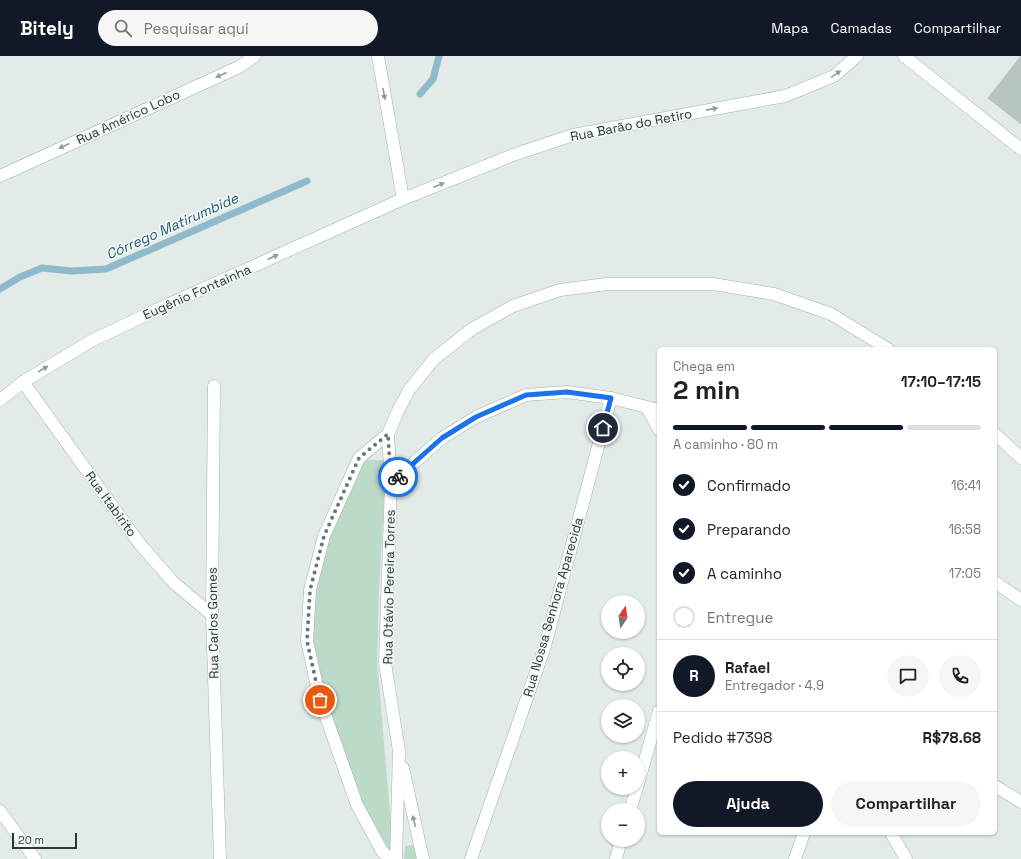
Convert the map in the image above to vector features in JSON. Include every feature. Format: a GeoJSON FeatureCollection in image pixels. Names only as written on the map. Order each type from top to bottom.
{"type":"FeatureCollection","features":[{"type":"Feature","properties":{"kind":"street","name":"Rua Américo Lobo"},"geometry":{"type":"LineString","coordinates":[[0,176],[239,67],[255,56]]}},
{"type":"Feature","properties":{"kind":"street"},"geometry":{"type":"LineString","coordinates":[[378,56],[403,199]]}},
{"type":"Feature","properties":{"kind":"street","name":"Rua Barão do Retiro"},"geometry":{"type":"LineString","coordinates":[[403,199],[513,155],[572,135],[784,96],[834,76],[857,56]]}},
{"type":"Feature","properties":{"kind":"street"},"geometry":{"type":"LineString","coordinates":[[904,56],[1021,149]]}},
{"type":"Feature","properties":{"kind":"street","name":"Eugênio Fontainha"},"geometry":{"type":"LineString","coordinates":[[0,400],[23,382],[90,341],[164,306],[403,199]]}},
{"type":"Feature","properties":{"kind":"street","name":"Rua Otávio Pereira Torres"},"geometry":{"type":"LineString","coordinates":[[390,859],[382,851],[357,805],[320,700],[307,641],[310,590],[324,536],[359,458],[388,434],[409,390],[434,359],[472,329],[513,306],[560,290],[607,284],[713,284],[774,294],[831,314],[885,347]]}},
{"type":"Feature","properties":{"kind":"street","name":"Rua Itabirito"},"geometry":{"type":"LineString","coordinates":[[23,382],[139,543],[173,582],[212,615]]}},
{"type":"Feature","properties":{"kind":"street","name":"Rua Carlos Gomes"},"geometry":{"type":"LineString","coordinates":[[214,386],[212,615],[220,859]]}},
{"type":"Feature","properties":{"kind":"street"},"geometry":{"type":"LineString","coordinates":[[391,483],[442,438],[476,417],[526,395],[567,392],[611,398],[653,409],[657,423]]}},
{"type":"Feature","properties":{"kind":"street","name":"Rua Nossa Senhora Aparecida"},"geometry":{"type":"LineString","coordinates":[[471,859],[544,646],[611,398]]}},
{"type":"Feature","properties":{"kind":"street","name":"Rua Otávio Pereira Torres"},"geometry":{"type":"LineString","coordinates":[[388,434],[391,483],[385,663],[399,751],[396,859]]}},
{"type":"Feature","properties":{"kind":"street"},"geometry":{"type":"LineString","coordinates":[[997,436],[1021,458]]}},
{"type":"Feature","properties":{"kind":"street"},"geometry":{"type":"LineString","coordinates":[[997,583],[1021,600]]}},
{"type":"Feature","properties":{"kind":"street"},"geometry":{"type":"LineString","coordinates":[[645,760],[657,718]]}},
{"type":"Feature","properties":{"kind":"street"},"geometry":{"type":"LineString","coordinates":[[399,751],[423,859]]}},
{"type":"Feature","properties":{"kind":"street"},"geometry":{"type":"LineString","coordinates":[[997,787],[1021,802]]}},
{"type":"Feature","properties":{"kind":"street"},"geometry":{"type":"LineString","coordinates":[[0,811],[35,859]]}},
{"type":"Feature","properties":{"kind":"street"},"geometry":{"type":"LineString","coordinates":[[796,859],[803,835]]}},
{"type":"Feature","properties":{"kind":"street"},"geometry":{"type":"LineString","coordinates":[[892,835],[906,859]]}},
{"type":"Feature","properties":{"kind":"street"},"geometry":{"type":"LineString","coordinates":[[616,859],[619,847]]}},
{"type":"Feature","properties":{"kind":"green space"},"geometry":{"type":"Polygon","coordinates":[[[364,459],[386,461],[377,661],[393,848],[386,851],[359,804],[324,700],[312,640],[313,592],[328,537],[364,459]]]}},
{"type":"Feature","properties":{"kind":"green space"},"geometry":{"type":"Polygon","coordinates":[[[413,845],[417,859],[404,859],[405,846],[413,845]]]}},
{"type":"Feature","properties":{"kind":"building"},"geometry":{"type":"Polygon","coordinates":[[[1021,56],[1021,124],[988,98],[1021,56]]]}},
{"type":"Feature","properties":{"kind":"waterway","name":"Córrego Matirumbide"},"geometry":{"type":"LineString","coordinates":[[420,94],[433,79],[439,56]]}},
{"type":"Feature","properties":{"kind":"waterway","name":"Córrego Matirumbide"},"geometry":{"type":"LineString","coordinates":[[0,289],[20,277],[42,268],[71,271],[106,269],[307,181]]}},
{"type":"Feature","properties":{"kind":"way so far"},"geometry":{"type":"LineString","coordinates":[[320,700],[307,641],[310,590],[324,536],[359,458],[388,434],[391,483],[398,477]]}},
{"type":"Feature","properties":{"kind":"route"},"geometry":{"type":"LineString","coordinates":[[398,477],[442,438],[476,417],[526,395],[567,392],[611,398],[603,428]]}}]}
